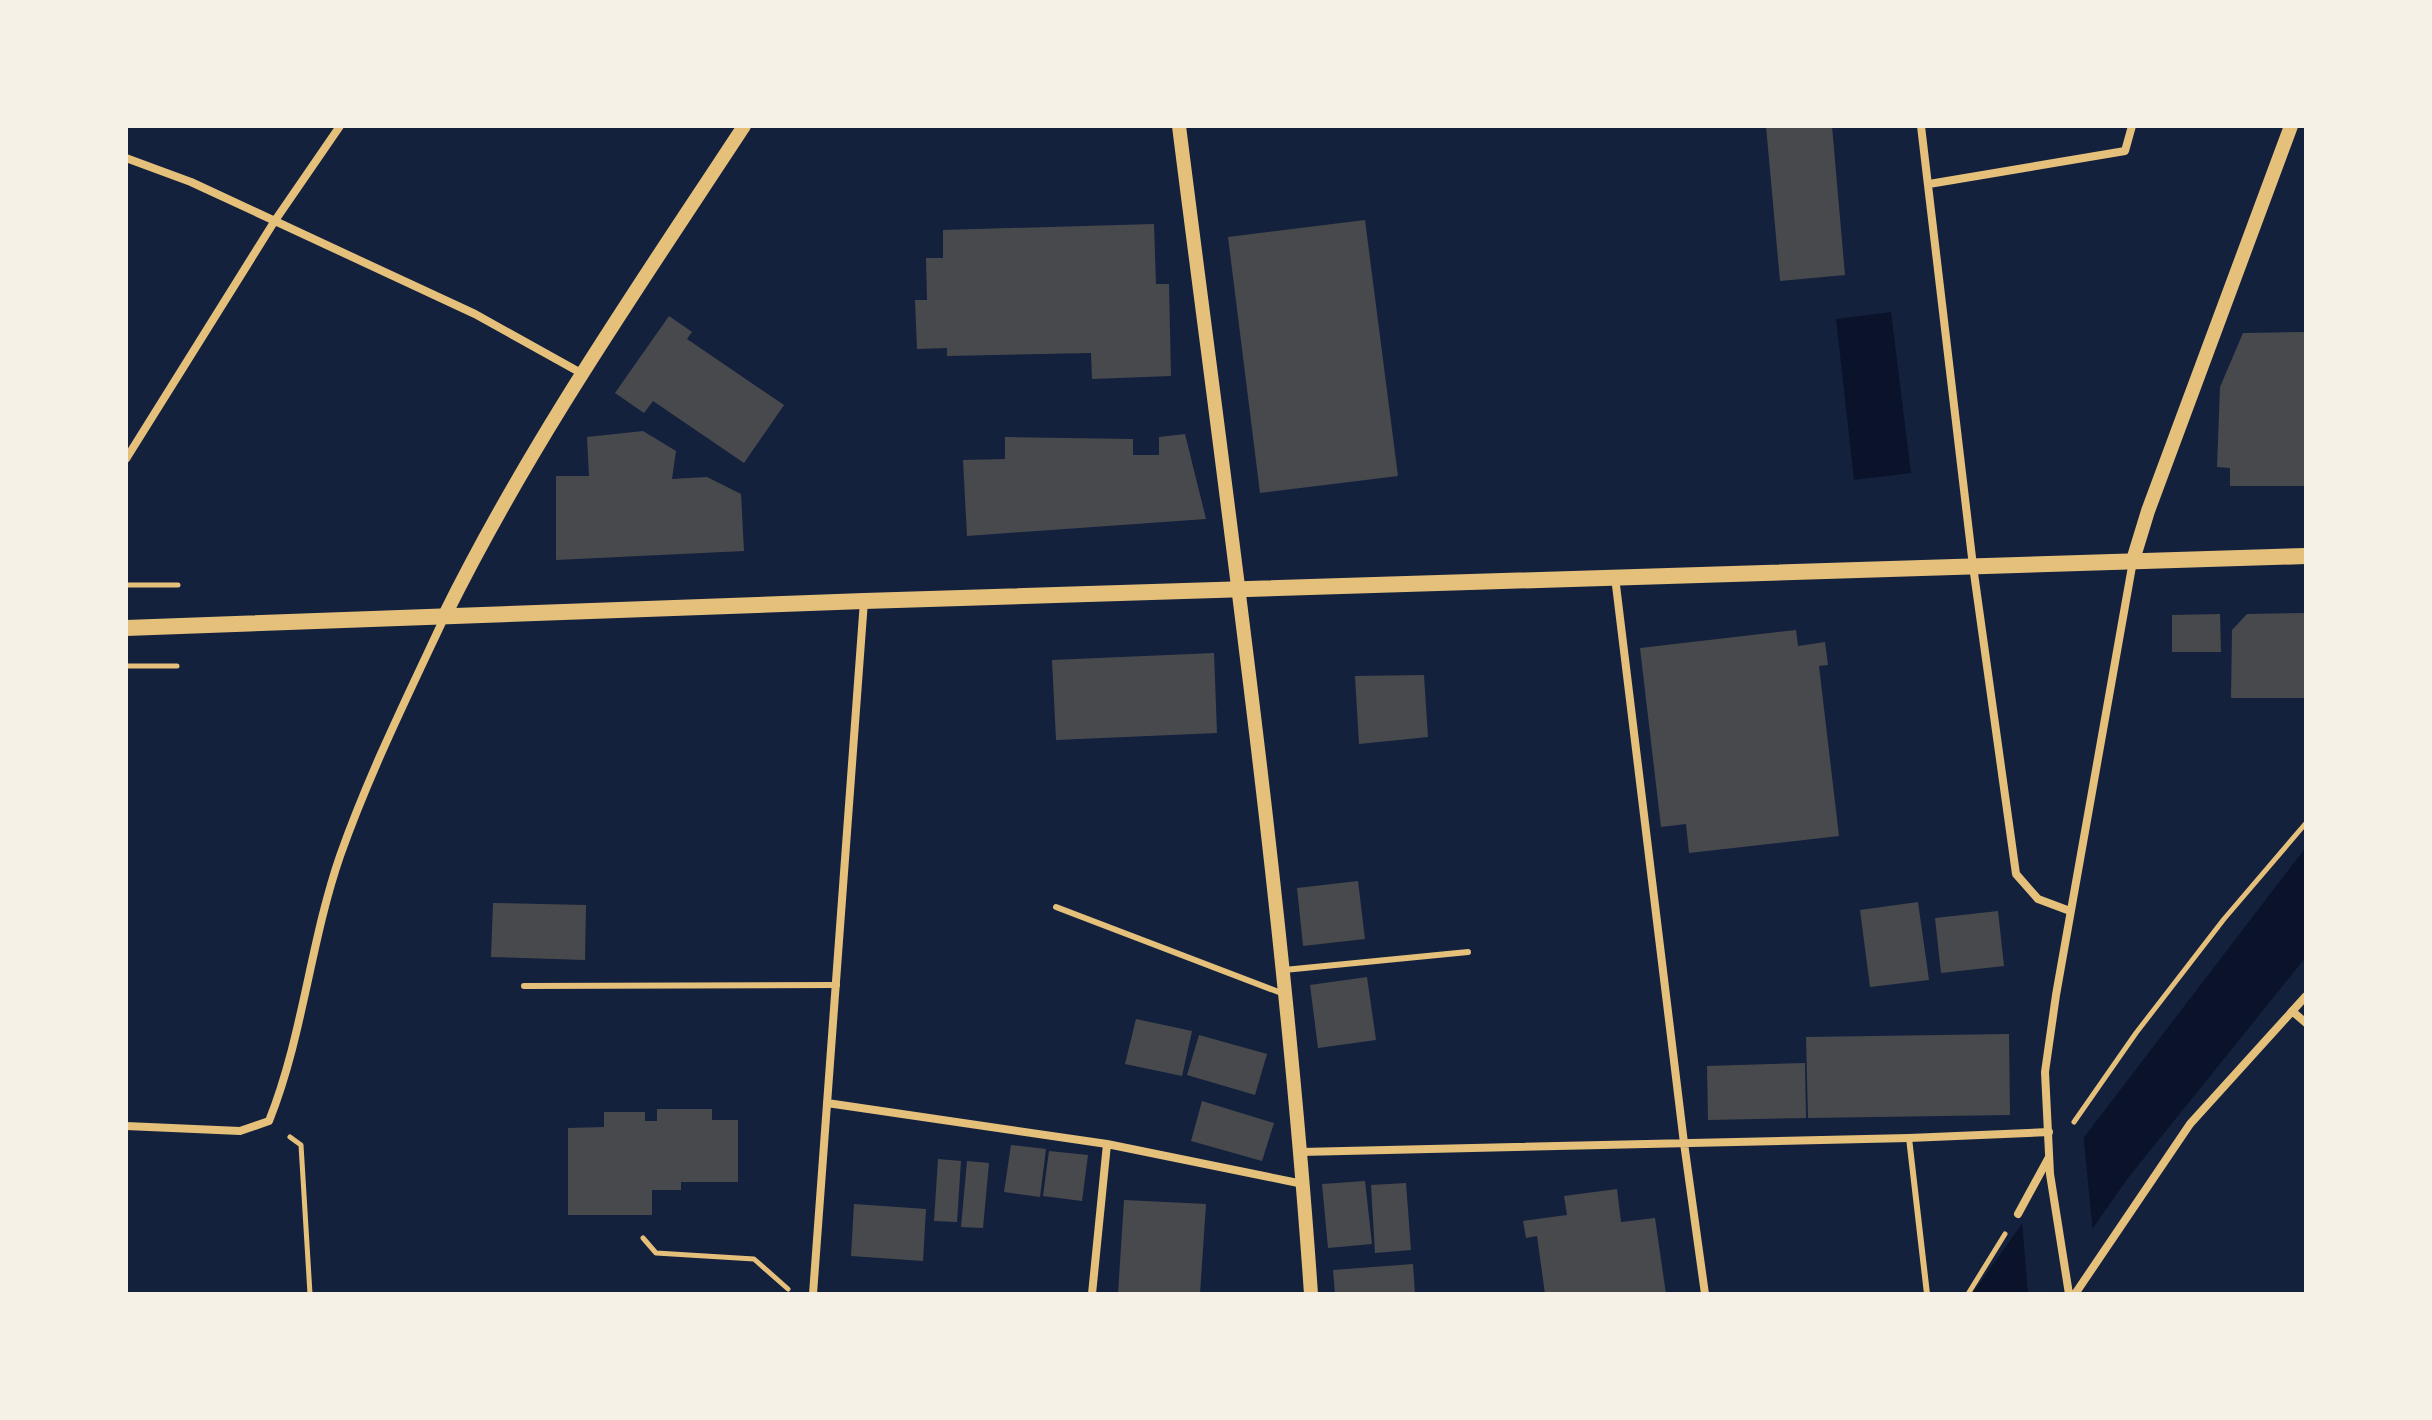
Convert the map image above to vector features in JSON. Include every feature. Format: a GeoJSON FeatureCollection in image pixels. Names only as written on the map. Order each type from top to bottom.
{"type":"FeatureCollection","features":[{"type":"Feature","properties":{"kind":"main road"},"geometry":{"type":"LineString","coordinates":[[126,628],[864,601],[2306,556]]}},
{"type":"Feature","properties":{"kind":"street"},"geometry":{"type":"LineString","coordinates":[[126,459],[274,222],[340,126]]}},
{"type":"Feature","properties":{"kind":"street"},"geometry":{"type":"LineString","coordinates":[[126,1126],[240,1131],[269,1121],[281,1089],[317,937],[340,856],[393,727],[445,615],[520,474],[581,373],[744,126]]}},
{"type":"Feature","properties":{"kind":"street"},"geometry":{"type":"LineString","coordinates":[[1179,126],[1238,589],[1284,994],[1301,1152],[1311,1294]]}},
{"type":"Feature","properties":{"kind":"street"},"geometry":{"type":"LineString","coordinates":[[1921,126],[1973,566],[2016,874],[2038,899],[2070,911]]}},
{"type":"Feature","properties":{"kind":"street"},"geometry":{"type":"LineString","coordinates":[[1929,184],[2125,151],[2132,126]]}},
{"type":"Feature","properties":{"kind":"street"},"geometry":{"type":"LineString","coordinates":[[2072,1294],[2065,1270],[2048,1159],[2045,1072],[2070,911],[2133,560],[2148,511],[2291,126]]}},
{"type":"Feature","properties":{"kind":"street"},"geometry":{"type":"LineString","coordinates":[[126,158],[191,182],[475,314],[581,373]]}},
{"type":"Feature","properties":{"kind":"street"},"geometry":{"type":"LineString","coordinates":[[1615,577],[1705,1294]]}},
{"type":"Feature","properties":{"kind":"street"},"geometry":{"type":"LineString","coordinates":[[813,1292],[864,601]]}},
{"type":"Feature","properties":{"kind":"street"},"geometry":{"type":"LineString","coordinates":[[2072,1294],[2190,1124],[2306,996]]}},
{"type":"Feature","properties":{"kind":"street"},"geometry":{"type":"LineString","coordinates":[[2292,1011],[2306,1023]]}},
{"type":"Feature","properties":{"kind":"street"},"geometry":{"type":"LineString","coordinates":[[827,1103],[1107,1144],[1303,1184]]}},
{"type":"Feature","properties":{"kind":"street"},"geometry":{"type":"LineString","coordinates":[[1301,1152],[2049,1132]]}},
{"type":"Feature","properties":{"kind":"street"},"geometry":{"type":"LineString","coordinates":[[1092,1294],[1107,1144]]}},
{"type":"Feature","properties":{"kind":"street"},"geometry":{"type":"LineString","coordinates":[[2018,1214],[2048,1159]]}},
{"type":"Feature","properties":{"kind":"lane"},"geometry":{"type":"LineString","coordinates":[[1056,907],[1284,994]]}},
{"type":"Feature","properties":{"kind":"lane"},"geometry":{"type":"LineString","coordinates":[[1281,970],[1468,952]]}},
{"type":"Feature","properties":{"kind":"lane"},"geometry":{"type":"LineString","coordinates":[[524,986],[837,985]]}},
{"type":"Feature","properties":{"kind":"lane"},"geometry":{"type":"LineString","coordinates":[[1909,1138],[1927,1294]]}},
{"type":"Feature","properties":{"kind":"path"},"geometry":{"type":"LineString","coordinates":[[126,585],[178,585]]}},
{"type":"Feature","properties":{"kind":"path"},"geometry":{"type":"LineString","coordinates":[[126,666],[177,666]]}},
{"type":"Feature","properties":{"kind":"path"},"geometry":{"type":"LineString","coordinates":[[2048,1159],[2136,1033],[2224,919],[2306,823]]}},
{"type":"Feature","properties":{"kind":"path"},"geometry":{"type":"LineString","coordinates":[[269,1121],[301,1145],[310,1294]]}},
{"type":"Feature","properties":{"kind":"path"},"geometry":{"type":"LineString","coordinates":[[1968,1294],[2018,1214]]}},
{"type":"Feature","properties":{"kind":"path"},"geometry":{"type":"LineString","coordinates":[[643,1238],[656,1253],[754,1259],[788,1289],[813,1292]]}},
{"type":"Feature","properties":{"kind":"water"},"geometry":{"type":"Polygon","coordinates":[[[1891,312],[1911,473],[1854,480],[1836,319],[1891,312]]]}},
{"type":"Feature","properties":{"kind":"water"},"geometry":{"type":"Polygon","coordinates":[[[2306,847],[2306,957],[2128,1178],[2047,1294],[1972,1294],[2075,1149],[2306,847]]]}},
{"type":"Feature","properties":{"kind":"pier"},"geometry":{"type":"Polygon","coordinates":[[[2083,1132],[2093,1234],[2052,1294],[2028,1294],[2022,1221],[2083,1132]]]}},
{"type":"Feature","properties":{"kind":"building"},"geometry":{"type":"Polygon","coordinates":[[[1766,126],[1832,126],[1845,275],[1780,281],[1766,126]]]}},
{"type":"Feature","properties":{"kind":"building"},"geometry":{"type":"Polygon","coordinates":[[[1365,220],[1398,476],[1260,493],[1228,237],[1365,220]]]}},
{"type":"Feature","properties":{"kind":"building"},"geometry":{"type":"Polygon","coordinates":[[[1154,224],[1156,284],[1169,284],[1171,376],[1092,379],[1091,353],[947,356],[947,348],[917,349],[915,300],[927,300],[926,258],[943,258],[943,230],[1154,224]]]}},
{"type":"Feature","properties":{"kind":"building"},"geometry":{"type":"Polygon","coordinates":[[[669,316],[692,332],[687,339],[784,405],[744,463],[653,401],[644,413],[615,393],[669,316]]]}},
{"type":"Feature","properties":{"kind":"building"},"geometry":{"type":"Polygon","coordinates":[[[2306,332],[2306,486],[2230,486],[2230,468],[2217,467],[2220,387],[2243,333],[2306,332]]]}},
{"type":"Feature","properties":{"kind":"building"},"geometry":{"type":"Polygon","coordinates":[[[643,431],[676,451],[672,479],[707,477],[741,494],[744,551],[556,560],[556,476],[589,476],[587,437],[643,431]]]}},
{"type":"Feature","properties":{"kind":"building"},"geometry":{"type":"Polygon","coordinates":[[[1185,434],[1206,519],[967,536],[963,460],[1005,459],[1005,437],[1133,439],[1133,455],[1159,455],[1159,437],[1185,434]]]}},
{"type":"Feature","properties":{"kind":"building"},"geometry":{"type":"Polygon","coordinates":[[[2306,613],[2306,698],[2231,698],[2232,630],[2247,614],[2306,613]]]}},
{"type":"Feature","properties":{"kind":"building"},"geometry":{"type":"Polygon","coordinates":[[[2220,614],[2221,652],[2172,652],[2172,615],[2220,614]]]}},
{"type":"Feature","properties":{"kind":"building"},"geometry":{"type":"Polygon","coordinates":[[[1796,630],[1798,646],[1825,642],[1828,665],[1819,666],[1839,836],[1689,853],[1686,824],[1661,827],[1640,648],[1796,630]]]}},
{"type":"Feature","properties":{"kind":"building"},"geometry":{"type":"Polygon","coordinates":[[[1214,653],[1217,733],[1056,740],[1052,660],[1214,653]]]}},
{"type":"Feature","properties":{"kind":"building"},"geometry":{"type":"Polygon","coordinates":[[[1424,675],[1428,737],[1359,744],[1355,676],[1424,675]]]}},
{"type":"Feature","properties":{"kind":"building"},"geometry":{"type":"Polygon","coordinates":[[[1358,881],[1365,939],[1303,946],[1297,888],[1358,881]]]}},
{"type":"Feature","properties":{"kind":"building"},"geometry":{"type":"Polygon","coordinates":[[[1918,902],[1929,980],[1870,987],[1860,910],[1918,902]]]}},
{"type":"Feature","properties":{"kind":"building"},"geometry":{"type":"Polygon","coordinates":[[[493,903],[586,905],[585,960],[491,957],[493,903]]]}},
{"type":"Feature","properties":{"kind":"building"},"geometry":{"type":"Polygon","coordinates":[[[1998,911],[2004,966],[1941,973],[1935,918],[1998,911]]]}},
{"type":"Feature","properties":{"kind":"building"},"geometry":{"type":"Polygon","coordinates":[[[1367,977],[1376,1040],[1318,1048],[1310,985],[1367,977]]]}},
{"type":"Feature","properties":{"kind":"building"},"geometry":{"type":"Polygon","coordinates":[[[1136,1019],[1192,1031],[1182,1076],[1125,1064],[1136,1019]]]}},
{"type":"Feature","properties":{"kind":"building"},"geometry":{"type":"Polygon","coordinates":[[[2009,1034],[2010,1115],[1808,1118],[1806,1037],[2009,1034]]]}},
{"type":"Feature","properties":{"kind":"building"},"geometry":{"type":"Polygon","coordinates":[[[1199,1035],[1267,1054],[1255,1095],[1187,1075],[1199,1035]]]}},
{"type":"Feature","properties":{"kind":"building"},"geometry":{"type":"Polygon","coordinates":[[[1805,1063],[1806,1118],[1708,1120],[1707,1066],[1805,1063]]]}},
{"type":"Feature","properties":{"kind":"building"},"geometry":{"type":"Polygon","coordinates":[[[1202,1101],[1274,1123],[1262,1161],[1191,1141],[1202,1101]]]}},
{"type":"Feature","properties":{"kind":"building"},"geometry":{"type":"Polygon","coordinates":[[[657,1109],[712,1109],[712,1120],[738,1120],[738,1182],[681,1182],[681,1190],[652,1190],[652,1215],[568,1215],[568,1128],[604,1127],[604,1112],[645,1112],[645,1121],[657,1121],[657,1109]]]}},
{"type":"Feature","properties":{"kind":"building"},"geometry":{"type":"Polygon","coordinates":[[[1011,1145],[1046,1149],[1040,1197],[1004,1192],[1011,1145]]]}},
{"type":"Feature","properties":{"kind":"building"},"geometry":{"type":"Polygon","coordinates":[[[1049,1151],[1088,1155],[1082,1201],[1043,1196],[1049,1151]]]}},
{"type":"Feature","properties":{"kind":"building"},"geometry":{"type":"Polygon","coordinates":[[[938,1159],[961,1161],[957,1222],[934,1221],[938,1159]]]}},
{"type":"Feature","properties":{"kind":"building"},"geometry":{"type":"Polygon","coordinates":[[[967,1161],[989,1163],[983,1228],[961,1227],[967,1161]]]}},
{"type":"Feature","properties":{"kind":"building"},"geometry":{"type":"Polygon","coordinates":[[[1365,1181],[1372,1244],[1328,1248],[1322,1184],[1365,1181]]]}},
{"type":"Feature","properties":{"kind":"building"},"geometry":{"type":"Polygon","coordinates":[[[1406,1183],[1411,1250],[1375,1253],[1371,1185],[1406,1183]]]}},
{"type":"Feature","properties":{"kind":"building"},"geometry":{"type":"Polygon","coordinates":[[[1617,1189],[1621,1222],[1655,1218],[1666,1294],[1545,1294],[1537,1236],[1526,1238],[1523,1221],[1567,1215],[1564,1196],[1617,1189]]]}},
{"type":"Feature","properties":{"kind":"building"},"geometry":{"type":"Polygon","coordinates":[[[1124,1200],[1206,1204],[1200,1294],[1118,1294],[1124,1200]]]}},
{"type":"Feature","properties":{"kind":"building"},"geometry":{"type":"Polygon","coordinates":[[[854,1204],[926,1209],[923,1261],[851,1256],[854,1204]]]}},
{"type":"Feature","properties":{"kind":"building"},"geometry":{"type":"Polygon","coordinates":[[[1413,1264],[1415,1294],[1335,1294],[1333,1270],[1413,1264]]]}}]}
